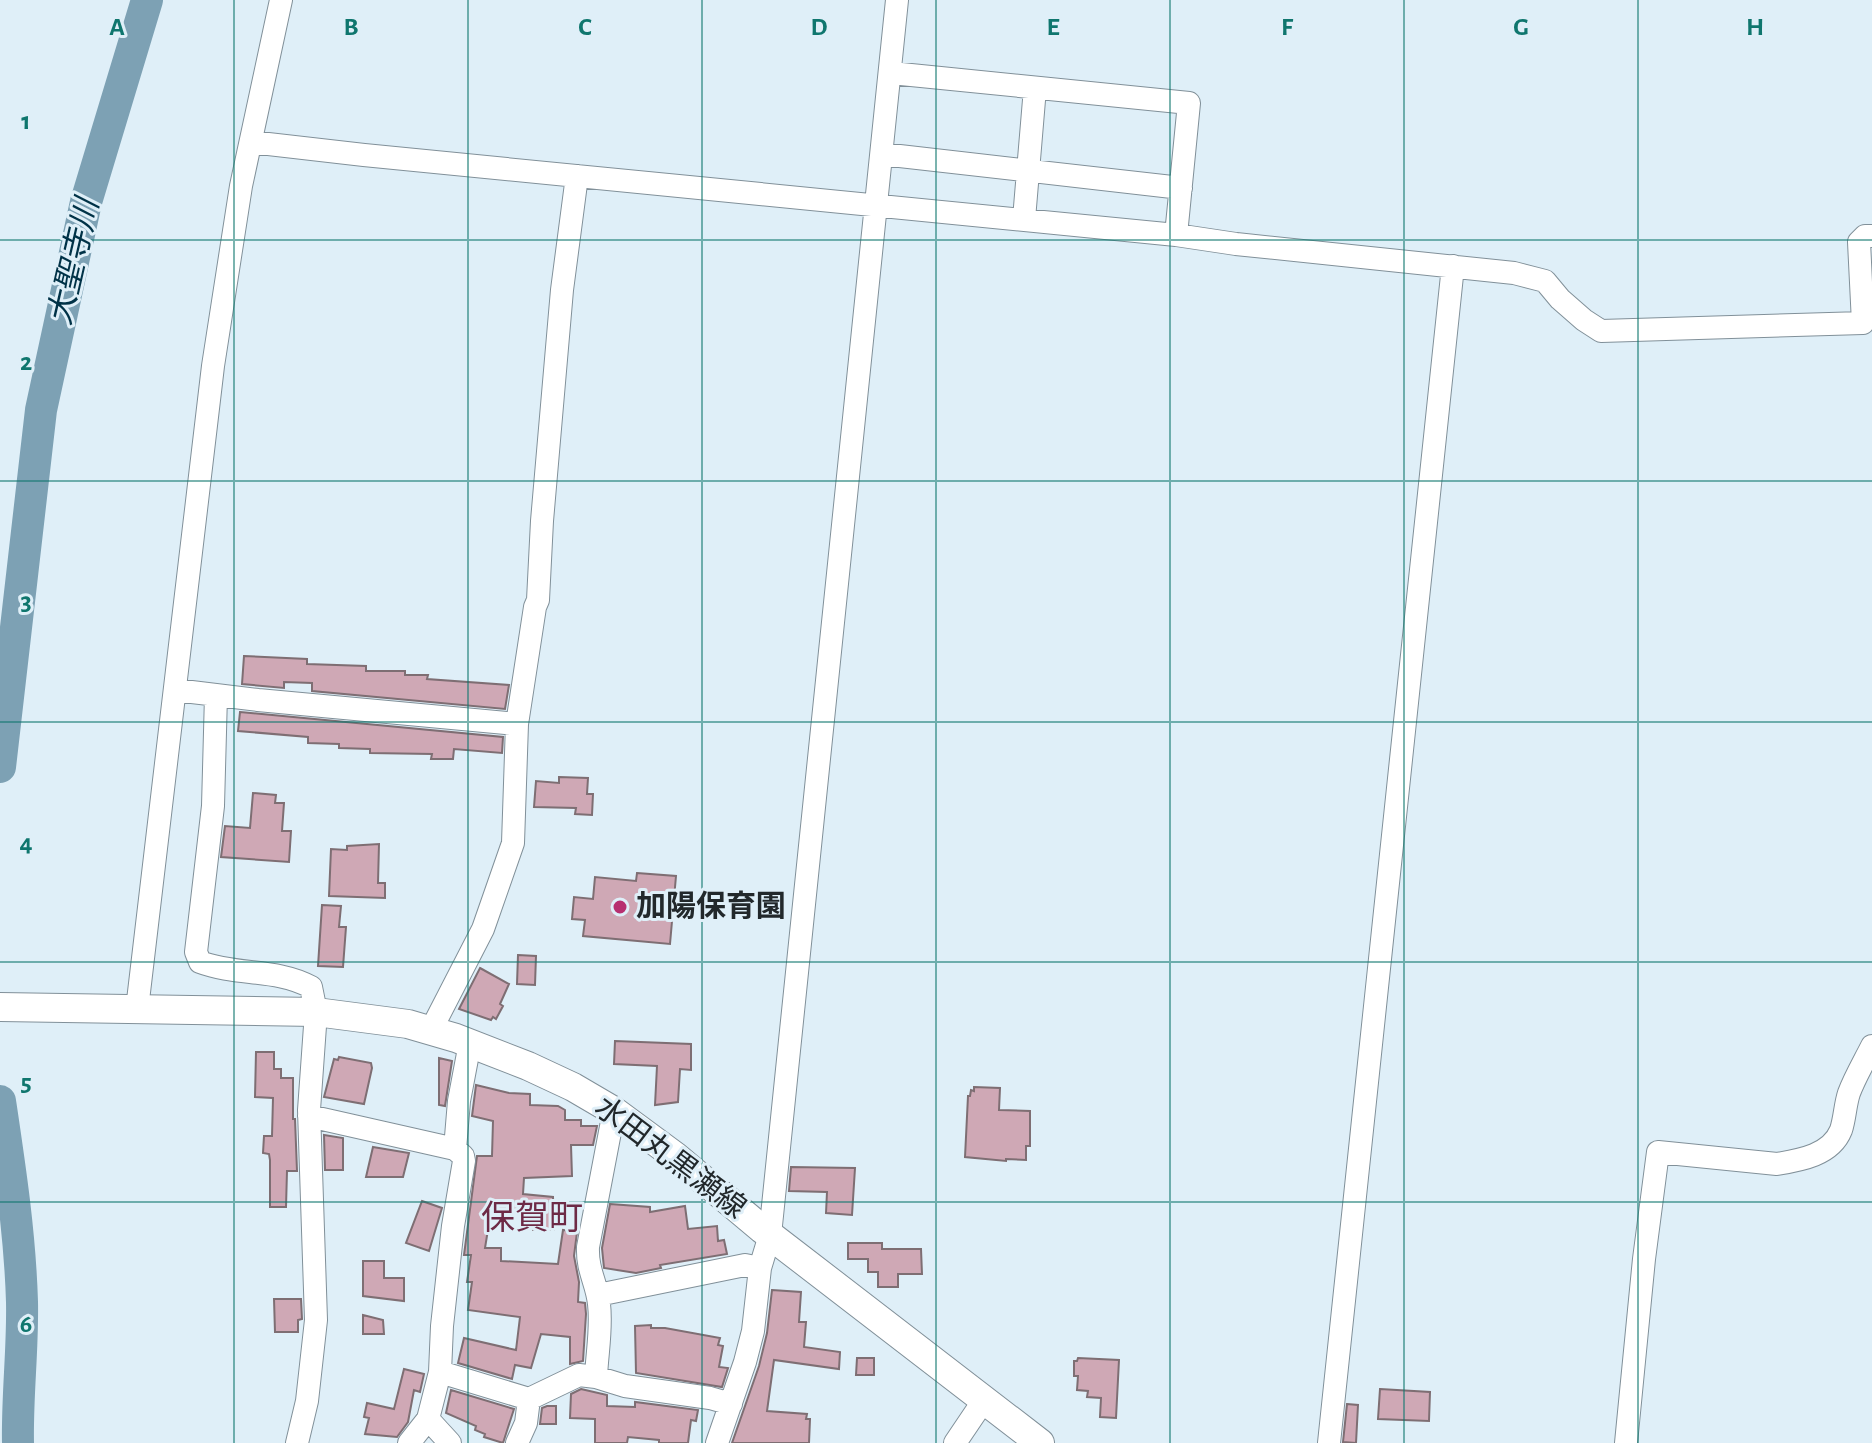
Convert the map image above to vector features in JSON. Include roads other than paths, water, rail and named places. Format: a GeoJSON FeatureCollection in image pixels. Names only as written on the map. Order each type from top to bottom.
{"type":"FeatureCollection","features":[{"type":"Feature","properties":{"kind":"main road","name":"水田丸黒瀬線"},"geometry":{"type":"LineString","coordinates":[[0,1007],[316,1012],[384,1020],[431,1030],[470,1043],[573,1087],[614,1111],[1040,1443]]}},
{"type":"Feature","properties":{"kind":"street"},"geometry":{"type":"LineString","coordinates":[[137,1009],[213,366],[241,186],[281,0]]}},
{"type":"Feature","properties":{"kind":"street"},"geometry":{"type":"LineString","coordinates":[[717,1443],[753,1331],[760,1268],[770,1235],[897,0]]}},
{"type":"Feature","properties":{"kind":"street"},"geometry":{"type":"LineString","coordinates":[[891,73],[1189,103],[1176,235]]}},
{"type":"Feature","properties":{"kind":"street"},"geometry":{"type":"LineString","coordinates":[[1024,219],[1035,88]]}},
{"type":"Feature","properties":{"kind":"street"},"geometry":{"type":"LineString","coordinates":[[251,142],[877,207],[1024,219],[1514,273],[1545,281],[1572,310],[1601,331],[1863,323],[1859,242],[1865,236],[1872,236]]}},
{"type":"Feature","properties":{"kind":"street"},"geometry":{"type":"LineString","coordinates":[[882,154],[1181,188]]}},
{"type":"Feature","properties":{"kind":"street"},"geometry":{"type":"LineString","coordinates":[[431,1030],[483,929],[513,843],[517,724],[538,600],[562,290],[577,176]]}},
{"type":"Feature","properties":{"kind":"street"},"geometry":{"type":"LineString","coordinates":[[1329,1443],[1453,266]]}},
{"type":"Feature","properties":{"kind":"street"},"geometry":{"type":"LineString","coordinates":[[175,690],[517,724]]}},
{"type":"Feature","properties":{"kind":"street"},"geometry":{"type":"LineString","coordinates":[[216,695],[213,806],[196,952],[200,962],[216,968],[275,973],[295,978],[311,987],[316,1012],[309,1116],[316,1320],[307,1401],[297,1443]]}},
{"type":"Feature","properties":{"kind":"street"},"geometry":{"type":"LineString","coordinates":[[455,1149],[459,1101],[470,1043]]}},
{"type":"Feature","properties":{"kind":"street"},"geometry":{"type":"LineString","coordinates":[[1626,1443],[1658,1152],[1777,1164],[1820,1152],[1834,1145],[1849,1094],[1872,1046]]}},
{"type":"Feature","properties":{"kind":"street"},"geometry":{"type":"LineString","coordinates":[[596,1377],[600,1309],[588,1269],[588,1247],[614,1111]]}},
{"type":"Feature","properties":{"kind":"street"},"geometry":{"type":"LineString","coordinates":[[309,1116],[455,1149],[463,1156],[442,1326],[440,1372],[428,1419],[409,1443]]}},
{"type":"Feature","properties":{"kind":"street"},"geometry":{"type":"LineString","coordinates":[[598,1295],[745,1265],[760,1268]]}},
{"type":"Feature","properties":{"kind":"street"},"geometry":{"type":"LineString","coordinates":[[440,1372],[529,1399],[579,1375],[731,1404]]}},
{"type":"Feature","properties":{"kind":"street"},"geometry":{"type":"LineString","coordinates":[[517,1443],[526,1423],[529,1399]]}},
{"type":"Feature","properties":{"kind":"street"},"geometry":{"type":"LineString","coordinates":[[955,1443],[984,1400]]}},
{"type":"Feature","properties":{"kind":"street"},"geometry":{"type":"LineString","coordinates":[[428,1419],[450,1443]]}},
{"type":"Feature","properties":{"kind":"waterway","name":"大聖寺川"},"geometry":{"type":"LineString","coordinates":[[0,767],[41,410],[86,202],[147,0]]}},
{"type":"Feature","properties":{"kind":"waterway","name":"大聖寺川"},"geometry":{"type":"LineString","coordinates":[[0,1101],[21,1277],[18,1443]]}},
{"type":"Feature","properties":{"kind":"place","name":"加陽保育園"},"geometry":{"type":"Point","coordinates":[620,907]}},
{"type":"Feature","properties":{"kind":"district","name":"保賀町"},"geometry":{"type":"Point","coordinates":[532,1219]}}]}
